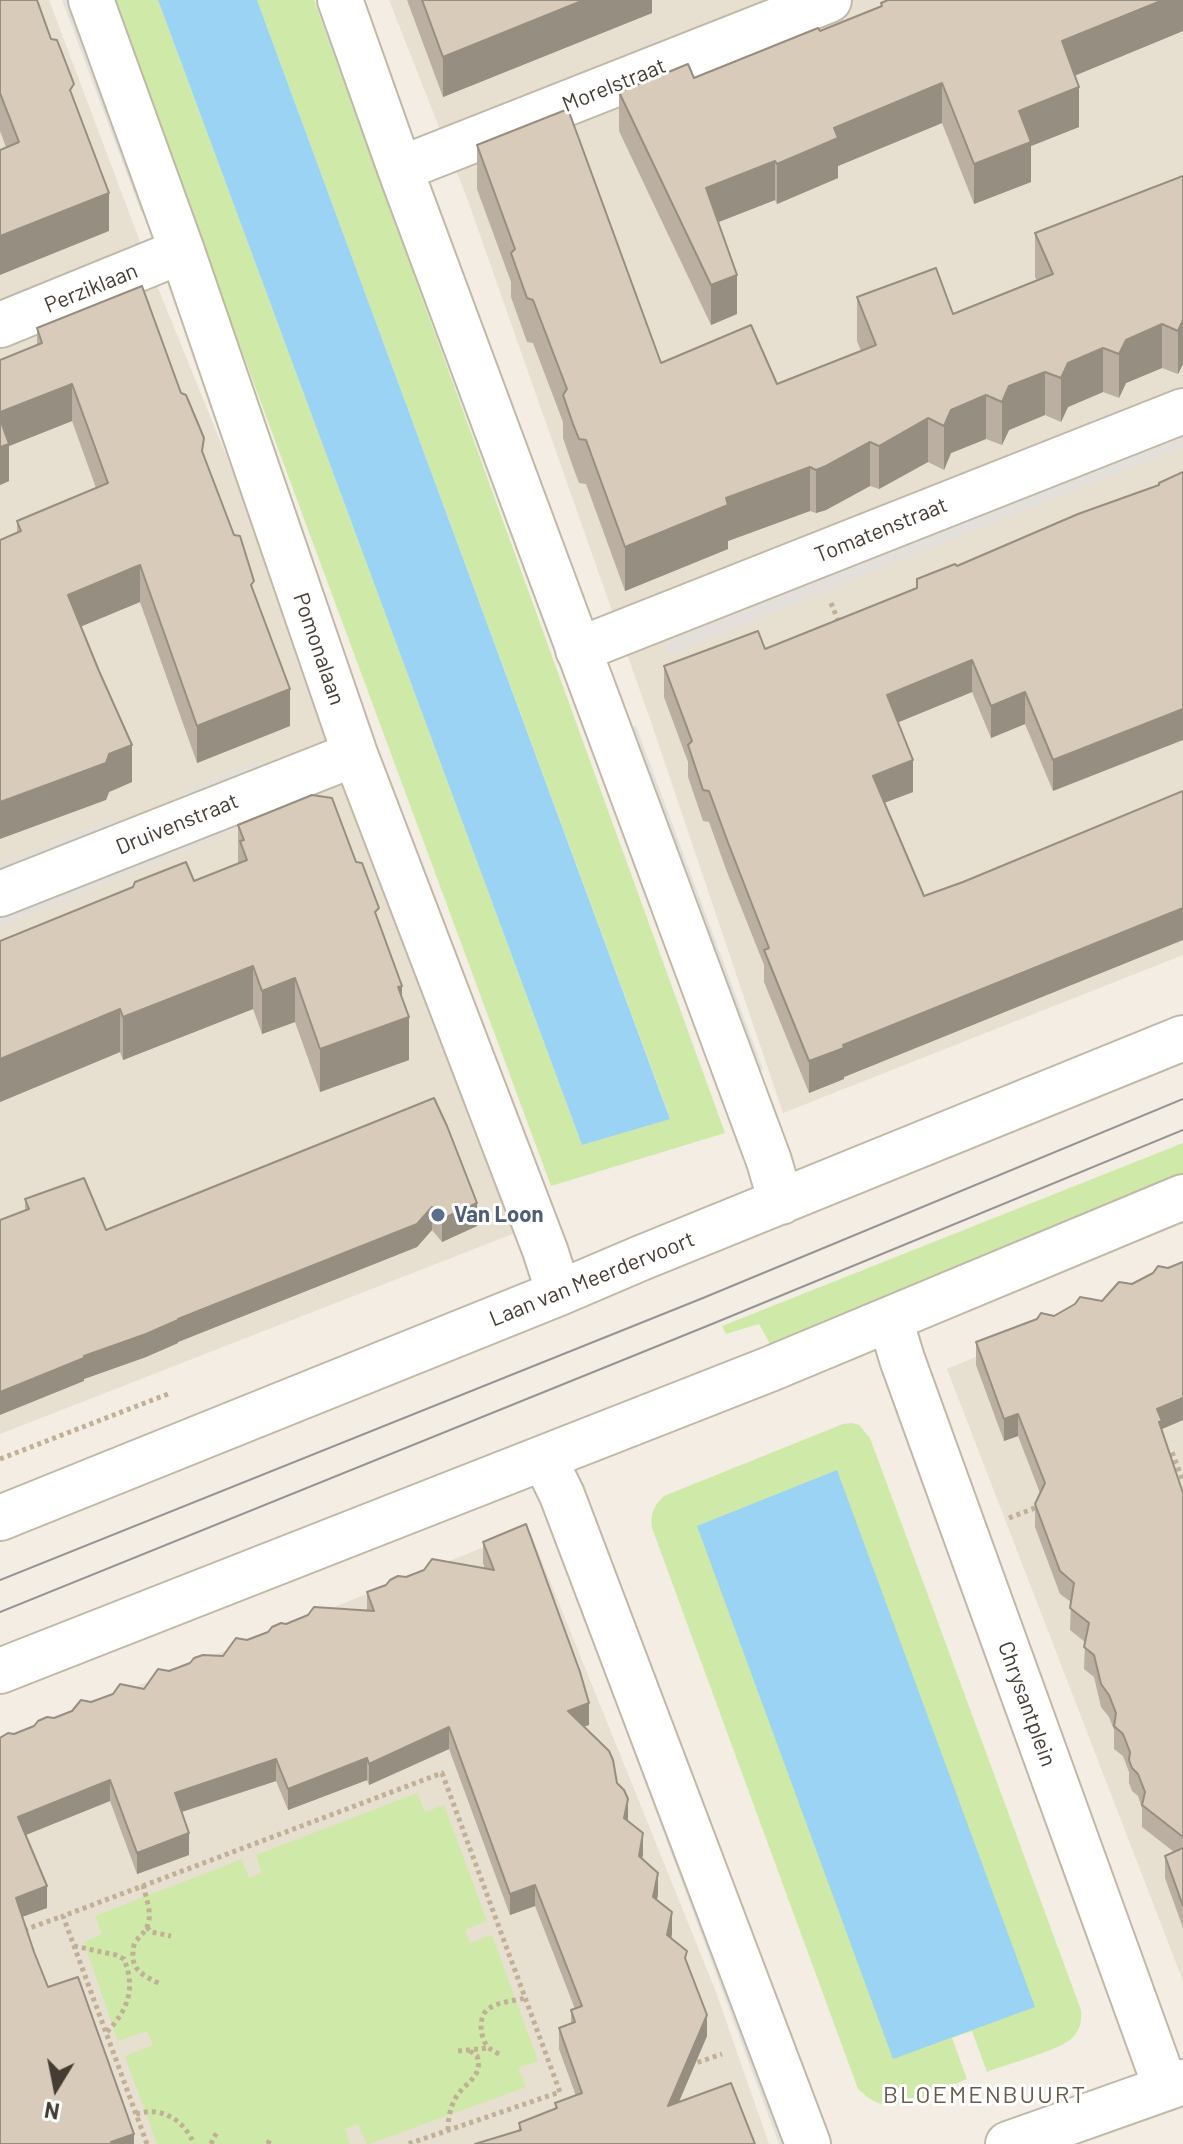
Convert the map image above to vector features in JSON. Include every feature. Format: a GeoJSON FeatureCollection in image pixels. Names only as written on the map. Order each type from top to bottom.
{"type":"FeatureCollection","features":[{"type":"Feature","properties":{"kind":"street","name":"Pomonalaan"},"geometry":{"type":"LineString","coordinates":[[91,0],[182,251],[355,754],[559,1293]]}},
{"type":"Feature","properties":{"kind":"street"},"geometry":{"type":"LineString","coordinates":[[340,0],[769,1161],[781,1202]]}},
{"type":"Feature","properties":{"kind":"street","name":"Morelstraat"},"geometry":{"type":"LineString","coordinates":[[400,169],[829,0]]}},
{"type":"Feature","properties":{"kind":"street","name":"Perziklaan"},"geometry":{"type":"LineString","coordinates":[[0,325],[182,251]]}},
{"type":"Feature","properties":{"kind":"street","name":"Tomatenstraat"},"geometry":{"type":"LineString","coordinates":[[578,650],[1183,411]]}},
{"type":"Feature","properties":{"kind":"street","name":"Druivenstraat"},"geometry":{"type":"LineString","coordinates":[[0,894],[355,754]]}},
{"type":"Feature","properties":{"kind":"street","name":"Laan van Meerdervoort"},"geometry":{"type":"LineString","coordinates":[[0,1518],[1183,1038]]}},
{"type":"Feature","properties":{"kind":"street"},"geometry":{"type":"LineString","coordinates":[[0,1671],[544,1458],[1183,1197]]}},
{"type":"Feature","properties":{"kind":"street","name":"Chrysantplein"},"geometry":{"type":"LineString","coordinates":[[890,1319],[966,1536],[1175,2085]]}},
{"type":"Feature","properties":{"kind":"street"},"geometry":{"type":"LineString","coordinates":[[544,1458],[562,1495],[808,2144]]}},
{"type":"Feature","properties":{"kind":"street"},"geometry":{"type":"LineString","coordinates":[[1008,2144],[1175,2085]]}},
{"type":"Feature","properties":{"kind":"path"},"geometry":{"type":"LineString","coordinates":[[812,557],[841,629]]}},
{"type":"Feature","properties":{"kind":"path"},"geometry":{"type":"LineString","coordinates":[[1158,1458],[1172,1452],[1182,1476]]}},
{"type":"Feature","properties":{"kind":"path"},"geometry":{"type":"LineString","coordinates":[[966,1536],[1054,1500]]}},
{"type":"Feature","properties":{"kind":"path"},"geometry":{"type":"LineString","coordinates":[[13,1934],[442,1773],[563,2100]]}},
{"type":"Feature","properties":{"kind":"path"},"geometry":{"type":"LineString","coordinates":[[106,2033],[126,2006],[133,1947],[147,1927],[148,1906],[143,1885]]}},
{"type":"Feature","properties":{"kind":"path"},"geometry":{"type":"LineString","coordinates":[[63,1916],[147,2144]]}},
{"type":"Feature","properties":{"kind":"path"},"geometry":{"type":"LineString","coordinates":[[147,1927],[151,1932],[171,1936]]}},
{"type":"Feature","properties":{"kind":"path"},"geometry":{"type":"LineString","coordinates":[[74,1946],[116,1955],[160,1984]]}},
{"type":"Feature","properties":{"kind":"path"},"geometry":{"type":"LineString","coordinates":[[499,2054],[485,2042],[481,2030],[482,2017],[498,2004],[525,1998]]}},
{"type":"Feature","properties":{"kind":"path"},"geometry":{"type":"LineString","coordinates":[[682,2068],[768,2038]]}},
{"type":"Feature","properties":{"kind":"path"},"geometry":{"type":"LineString","coordinates":[[458,2051],[489,2048]]}},
{"type":"Feature","properties":{"kind":"path"},"geometry":{"type":"LineString","coordinates":[[448,2130],[454,2099],[476,2077],[477,2056],[470,2051]]}},
{"type":"Feature","properties":{"kind":"path"},"geometry":{"type":"LineString","coordinates":[[408,2144],[560,2092]]}},
{"type":"Feature","properties":{"kind":"path"},"geometry":{"type":"LineString","coordinates":[[136,2114],[155,2112],[180,2121],[194,2144]]}},
{"type":"Feature","properties":{"kind":"path"},"geometry":{"type":"LineString","coordinates":[[211,2144],[218,2131]]}},
{"type":"Feature","properties":{"kind":"shaded area"},"geometry":{"type":"Polygon","coordinates":[[[0,0],[49,0],[151,271],[351,762],[533,1226],[0,1434],[0,0]]]}},
{"type":"Feature","properties":{"kind":"shaded area"},"geometry":{"type":"Polygon","coordinates":[[[62,0],[74,0],[152,208],[141,212],[62,0]]]}},
{"type":"Feature","properties":{"kind":"shaded area"},"geometry":{"type":"Polygon","coordinates":[[[389,0],[1183,0],[1183,955],[783,1113],[650,719],[467,198],[389,0]]]}},
{"type":"Feature","properties":{"kind":"shaded area"},"geometry":{"type":"Polygon","coordinates":[[[1183,435],[1183,447],[668,655],[663,644],[1183,435]]]}},
{"type":"Feature","properties":{"kind":"shaded area"},"geometry":{"type":"Polygon","coordinates":[[[636,726],[763,1069],[753,1072],[626,730],[636,726]]]}},
{"type":"Feature","properties":{"kind":"shaded area"},"geometry":{"type":"Polygon","coordinates":[[[258,761],[263,772],[188,803],[183,791],[258,761]]]}},
{"type":"Feature","properties":{"kind":"shaded area"},"geometry":{"type":"Polygon","coordinates":[[[306,789],[310,799],[0,927],[0,915],[306,789]]]}},
{"type":"Feature","properties":{"kind":"shaded area"},"geometry":{"type":"Polygon","coordinates":[[[114,819],[118,830],[0,878],[0,865],[114,819]]]}},
{"type":"Feature","properties":{"kind":"shaded area"},"geometry":{"type":"Polygon","coordinates":[[[1183,1270],[1183,1981],[947,1369],[1183,1270]]]}},
{"type":"Feature","properties":{"kind":"shaded area"},"geometry":{"type":"Polygon","coordinates":[[[529,1529],[716,1992],[769,2144],[0,2144],[0,1741],[529,1529]]]}},
{"type":"Feature","properties":{"kind":"shaded area"},"geometry":{"type":"Polygon","coordinates":[[[569,1540],[792,2144],[779,2144],[557,1545],[569,1540]]]}},
{"type":"Feature","properties":{"kind":"green space"},"geometry":{"type":"Polygon","coordinates":[[[112,0],[158,0],[582,1145],[670,1118],[257,0],[314,0],[725,1133],[551,1186],[112,0]]]}},
{"type":"Feature","properties":{"kind":"green space"},"geometry":{"type":"Polygon","coordinates":[[[1183,1143],[1183,1179],[770,1344],[759,1324],[726,1334],[722,1326],[1183,1143]]]}},
{"type":"Feature","properties":{"kind":"green space"},"geometry":{"type":"Polygon","coordinates":[[[852,1423],[859,1425],[870,1438],[1081,2010],[1078,2029],[1065,2043],[987,2072],[972,2031],[952,2038],[967,2079],[894,2105],[878,2103],[858,2089],[652,1528],[654,1510],[664,1496],[852,1423]]]}},
{"type":"Feature","properties":{"kind":"green space"},"geometry":{"type":"Polygon","coordinates":[[[417,1793],[425,1812],[444,1805],[487,1921],[465,1930],[470,1943],[492,1935],[538,2061],[518,2068],[526,2087],[369,2144],[358,2124],[345,2129],[350,2144],[157,2144],[125,2056],[153,2045],[147,2031],[118,2041],[84,1942],[102,1934],[95,1916],[242,1859],[249,1878],[262,1873],[256,1855],[417,1793]]]}},
{"type":"Feature","properties":{"kind":"water"},"geometry":{"type":"Polygon","coordinates":[[[158,0],[257,0],[670,1119],[582,1145],[158,0]]]}},
{"type":"Feature","properties":{"kind":"water"},"geometry":{"type":"Polygon","coordinates":[[[837,1470],[1035,2007],[893,2059],[697,1526],[837,1470]]]}},
{"type":"Feature","properties":{"kind":"building"},"geometry":{"type":"Polygon","coordinates":[[[0,0],[37,0],[51,39],[57,40],[74,84],[70,90],[109,193],[0,236],[0,150],[19,142],[0,93],[0,0]]]}},
{"type":"Feature","properties":{"kind":"building"},"geometry":{"type":"Polygon","coordinates":[[[422,0],[584,0],[443,57],[422,0]]]}},
{"type":"Feature","properties":{"kind":"building"},"geometry":{"type":"Polygon","coordinates":[[[888,0],[1163,0],[1062,41],[1079,87],[1019,111],[1031,142],[974,164],[942,83],[834,128],[838,138],[777,164],[775,161],[706,188],[737,275],[711,285],[619,92],[688,64],[694,78],[818,28],[820,31],[882,6],[881,3],[888,0]]]}},
{"type":"Feature","properties":{"kind":"building"},"geometry":{"type":"Polygon","coordinates":[[[568,109],[661,363],[751,325],[777,384],[876,345],[857,297],[936,268],[953,314],[1053,274],[1035,233],[1183,176],[1183,320],[1178,331],[1162,324],[1126,340],[1119,354],[1103,348],[1068,363],[1061,378],[1045,372],[1009,386],[1002,402],[986,395],[951,410],[944,426],[928,418],[879,446],[870,442],[816,470],[810,467],[726,498],[728,505],[625,547],[586,440],[579,439],[573,424],[563,395],[567,389],[533,300],[527,298],[511,253],[515,249],[477,145],[568,109]]]}},
{"type":"Feature","properties":{"kind":"building"},"geometry":{"type":"Polygon","coordinates":[[[142,286],[181,393],[186,395],[204,438],[202,451],[234,535],[240,536],[254,581],[251,585],[290,689],[197,726],[140,565],[68,595],[132,745],[109,754],[106,763],[0,802],[0,540],[21,531],[17,521],[108,483],[72,384],[0,412],[0,360],[42,343],[37,328],[142,286]]]}},
{"type":"Feature","properties":{"kind":"building"},"geometry":{"type":"Polygon","coordinates":[[[0,419],[9,444],[0,447],[0,419]]]}},
{"type":"Feature","properties":{"kind":"building"},"geometry":{"type":"Polygon","coordinates":[[[1183,472],[1183,709],[1053,760],[1025,692],[991,706],[972,660],[887,695],[913,760],[873,776],[924,896],[1183,791],[1183,908],[809,1061],[764,950],[769,948],[709,791],[703,790],[688,745],[692,741],[664,666],[758,631],[765,649],[917,588],[917,579],[1159,485],[1183,472]]]}},
{"type":"Feature","properties":{"kind":"building"},"geometry":{"type":"Polygon","coordinates":[[[312,795],[332,798],[356,862],[362,863],[379,908],[375,912],[402,986],[398,987],[409,1017],[320,1049],[295,978],[262,991],[253,966],[123,1017],[120,1009],[0,1059],[0,941],[186,862],[194,881],[247,860],[238,825],[312,795]]]}},
{"type":"Feature","properties":{"kind":"building"},"geometry":{"type":"Polygon","coordinates":[[[434,1098],[477,1203],[442,1219],[432,1207],[417,1224],[0,1392],[0,1220],[29,1209],[25,1199],[84,1178],[106,1230],[434,1098]]]}},
{"type":"Feature","properties":{"kind":"building"},"geometry":{"type":"Polygon","coordinates":[[[1183,1262],[1183,1398],[1157,1409],[1183,1493],[1183,1837],[1142,1805],[1145,1792],[1138,1774],[1132,1768],[1123,1734],[1114,1726],[1116,1713],[1101,1684],[1094,1655],[1084,1647],[1089,1623],[1070,1608],[1074,1583],[1060,1571],[1035,1504],[1045,1483],[1018,1414],[1004,1419],[976,1342],[1037,1319],[1041,1313],[1054,1316],[1075,1304],[1080,1297],[1102,1301],[1119,1282],[1132,1284],[1153,1273],[1158,1266],[1168,1268],[1183,1262]]]}},
{"type":"Feature","properties":{"kind":"building"},"geometry":{"type":"Polygon","coordinates":[[[526,1524],[589,1703],[568,1711],[609,1751],[617,1783],[628,1799],[624,1818],[643,1833],[639,1856],[658,1873],[653,1897],[672,1912],[667,1935],[687,1951],[685,1958],[707,2015],[668,2106],[731,2083],[755,2144],[475,2144],[521,2130],[519,2123],[557,2108],[555,2103],[582,2093],[559,2028],[575,2022],[571,2010],[582,2006],[535,1885],[510,1894],[449,1727],[369,1764],[367,1758],[288,1789],[276,1759],[175,1793],[189,1833],[137,1853],[110,1780],[18,1817],[47,1886],[16,1898],[34,1952],[48,1987],[78,1977],[134,2134],[112,2144],[0,2144],[0,1738],[34,1726],[47,1717],[54,1718],[72,1711],[81,1700],[91,1702],[113,1694],[120,1684],[144,1689],[158,1669],[169,1671],[203,1655],[223,1656],[236,1638],[247,1640],[268,1632],[281,1623],[308,1615],[314,1607],[374,1611],[367,1592],[386,1585],[398,1576],[406,1577],[424,1570],[432,1559],[494,1570],[483,1542],[526,1524]]]}},
{"type":"Feature","properties":{"kind":"building"},"geometry":{"type":"Polygon","coordinates":[[[1183,1848],[1183,1906],[1165,1856],[1183,1848]]]}},
{"type":"Feature","properties":{"kind":"tram line"},"geometry":{"type":"LineString","coordinates":[[0,1580],[703,1298],[1183,1099]]}},
{"type":"Feature","properties":{"kind":"tram line"},"geometry":{"type":"LineString","coordinates":[[0,1612],[1183,1130]]}},
{"type":"Feature","properties":{"kind":"place","name":"Van Loon"},"geometry":{"type":"Point","coordinates":[438,1215]}},
{"type":"Feature","properties":{"kind":"district","name":"BLOEMENBUURT"},"geometry":{"type":"Point","coordinates":[985,2095]}}]}
